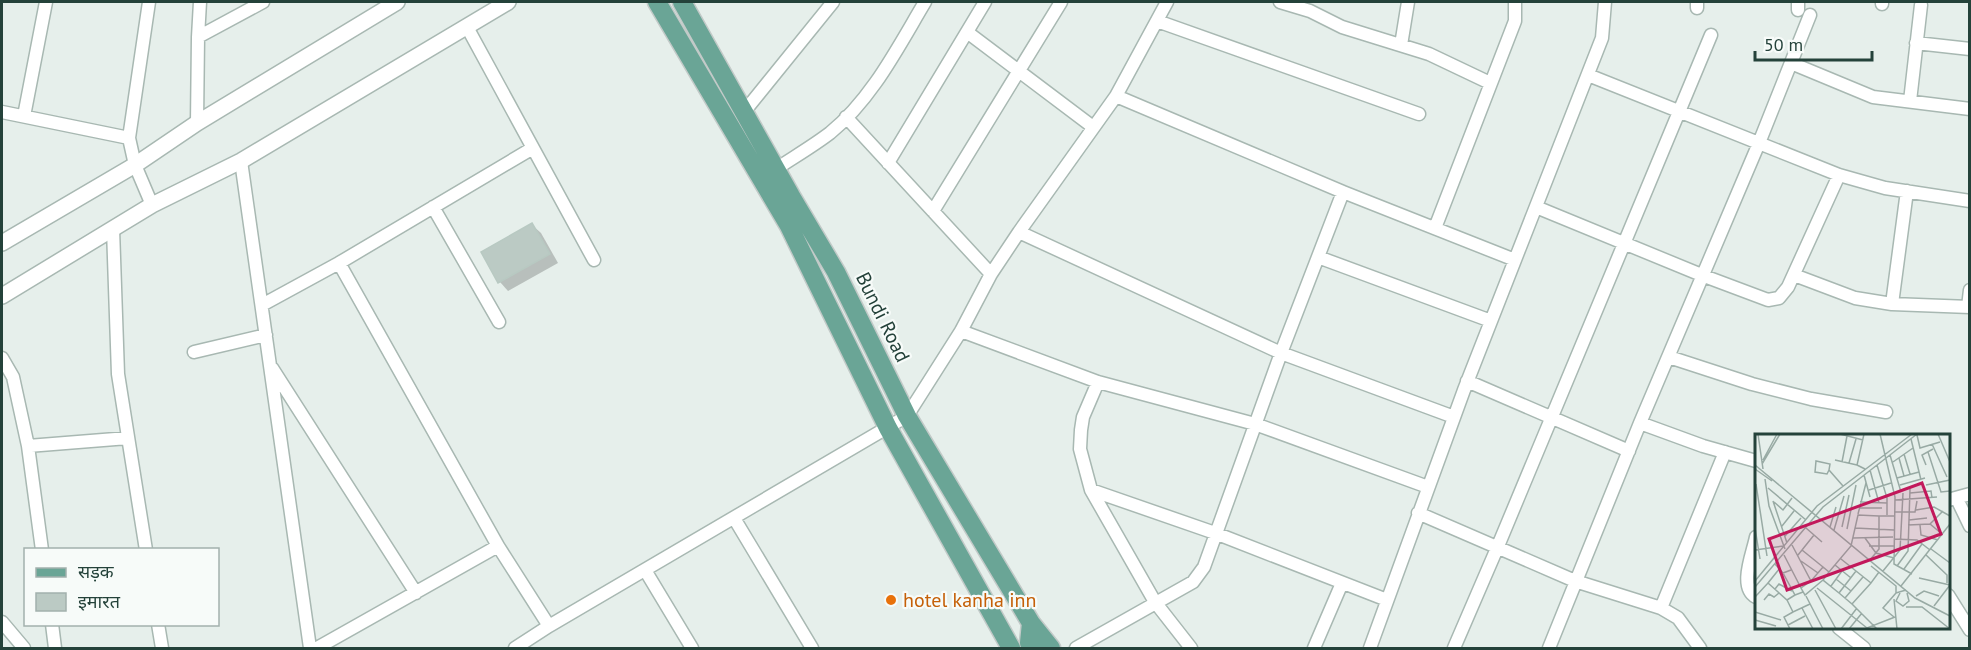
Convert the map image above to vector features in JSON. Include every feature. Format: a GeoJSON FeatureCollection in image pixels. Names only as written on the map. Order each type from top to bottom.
{"type":"FeatureCollection","features":[{"type":"Feature","properties":{"kind":"main road"},"geometry":{"type":"LineString","coordinates":[[657,2],[789,226],[888,428],[1011,648]]}},
{"type":"Feature","properties":{"kind":"main road","name":"Bundi Road"},"geometry":{"type":"LineString","coordinates":[[682,2],[836,272],[907,416],[1031,623],[1051,648]]}},
{"type":"Feature","properties":{"kind":"main road"},"geometry":{"type":"LineString","coordinates":[[1031,623],[1029,643],[1032,648]]}},
{"type":"Feature","properties":{"kind":"street"},"geometry":{"type":"LineString","coordinates":[[24,116],[46,2]]}},
{"type":"Feature","properties":{"kind":"street"},"geometry":{"type":"LineString","coordinates":[[149,2],[129,138],[135,165],[152,205]]}},
{"type":"Feature","properties":{"kind":"street"},"geometry":{"type":"LineString","coordinates":[[197,123],[200,2]]}},
{"type":"Feature","properties":{"kind":"street"},"geometry":{"type":"LineString","coordinates":[[198,37],[263,2]]}},
{"type":"Feature","properties":{"kind":"street"},"geometry":{"type":"LineString","coordinates":[[2,243],[135,165],[197,123],[397,2]]}},
{"type":"Feature","properties":{"kind":"street"},"geometry":{"type":"LineString","coordinates":[[2,296],[152,205],[242,161],[508,2]]}},
{"type":"Feature","properties":{"kind":"street"},"geometry":{"type":"LineString","coordinates":[[744,112],[833,2]]}},
{"type":"Feature","properties":{"kind":"street"},"geometry":{"type":"LineString","coordinates":[[776,169],[830,133],[855,110],[887,65],[925,2]]}},
{"type":"Feature","properties":{"kind":"street"},"geometry":{"type":"LineString","coordinates":[[888,163],[985,2]]}},
{"type":"Feature","properties":{"kind":"street"},"geometry":{"type":"LineString","coordinates":[[933,211],[1060,2]]}},
{"type":"Feature","properties":{"kind":"street"},"geometry":{"type":"LineString","coordinates":[[514,648],[907,416],[961,331],[991,274],[1019,231],[1116,96],[1167,2]]}},
{"type":"Feature","properties":{"kind":"street"},"geometry":{"type":"LineString","coordinates":[[1280,2],[1310,11],[1342,27],[1429,54],[1490,83]]}},
{"type":"Feature","properties":{"kind":"street"},"geometry":{"type":"LineString","coordinates":[[1401,45],[1408,2]]}},
{"type":"Feature","properties":{"kind":"street"},"geometry":{"type":"LineString","coordinates":[[1435,228],[1515,21],[1515,2]]}},
{"type":"Feature","properties":{"kind":"street"},"geometry":{"type":"LineString","coordinates":[[1370,648],[1467,381],[1602,38],[1605,2]]}},
{"type":"Feature","properties":{"kind":"street"},"geometry":{"type":"LineString","coordinates":[[1910,101],[1921,5]]}},
{"type":"Feature","properties":{"kind":"street"},"geometry":{"type":"LineString","coordinates":[[1550,648],[1575,581],[1704,276],[1810,15]]}},
{"type":"Feature","properties":{"kind":"street"},"geometry":{"type":"LineString","coordinates":[[1157,21],[1419,114]]}},
{"type":"Feature","properties":{"kind":"street"},"geometry":{"type":"LineString","coordinates":[[467,27],[594,260]]}},
{"type":"Feature","properties":{"kind":"street"},"geometry":{"type":"LineString","coordinates":[[967,32],[1093,127]]}},
{"type":"Feature","properties":{"kind":"street"},"geometry":{"type":"LineString","coordinates":[[1454,648],[1711,35]]}},
{"type":"Feature","properties":{"kind":"street"},"geometry":{"type":"LineString","coordinates":[[1916,43],[1970,49]]}},
{"type":"Feature","properties":{"kind":"street"},"geometry":{"type":"LineString","coordinates":[[1791,63],[1873,97],[1970,109]]}},
{"type":"Feature","properties":{"kind":"street"},"geometry":{"type":"LineString","coordinates":[[1588,75],[1839,175],[1885,188],[1970,201]]}},
{"type":"Feature","properties":{"kind":"street"},"geometry":{"type":"LineString","coordinates":[[1116,96],[1343,192],[1515,260]]}},
{"type":"Feature","properties":{"kind":"street"},"geometry":{"type":"LineString","coordinates":[[2,112],[129,138]]}},
{"type":"Feature","properties":{"kind":"street"},"geometry":{"type":"LineString","coordinates":[[846,117],[991,274]]}},
{"type":"Feature","properties":{"kind":"street"},"geometry":{"type":"LineString","coordinates":[[262,305],[339,263],[533,148]]}},
{"type":"Feature","properties":{"kind":"street"},"geometry":{"type":"LineString","coordinates":[[242,161],[310,648]]}},
{"type":"Feature","properties":{"kind":"street"},"geometry":{"type":"LineString","coordinates":[[1536,207],[1768,300],[1779,298],[1794,275],[1839,175]]}},
{"type":"Feature","properties":{"kind":"street"},"geometry":{"type":"LineString","coordinates":[[1892,304],[1907,191]]}},
{"type":"Feature","properties":{"kind":"street"},"geometry":{"type":"LineString","coordinates":[[1076,648],[1192,582],[1204,567],[1281,353],[1343,192]]}},
{"type":"Feature","properties":{"kind":"street"},"geometry":{"type":"LineString","coordinates":[[433,207],[499,322]]}},
{"type":"Feature","properties":{"kind":"street"},"geometry":{"type":"LineString","coordinates":[[113,229],[118,374],[146,548]]}},
{"type":"Feature","properties":{"kind":"street"},"geometry":{"type":"LineString","coordinates":[[1019,231],[1281,353],[1454,417]]}},
{"type":"Feature","properties":{"kind":"street"},"geometry":{"type":"LineString","coordinates":[[1318,257],[1491,321]]}},
{"type":"Feature","properties":{"kind":"street"},"geometry":{"type":"LineString","coordinates":[[339,263],[498,546],[549,626]]}},
{"type":"Feature","properties":{"kind":"street"},"geometry":{"type":"LineString","coordinates":[[1794,275],[1855,298],[1892,304],[1969,307],[1970,290]]}},
{"type":"Feature","properties":{"kind":"street"},"geometry":{"type":"LineString","coordinates":[[961,331],[1098,382],[1255,424],[1428,487]]}},
{"type":"Feature","properties":{"kind":"street"},"geometry":{"type":"LineString","coordinates":[[194,352],[266,335]]}},
{"type":"Feature","properties":{"kind":"street"},"geometry":{"type":"LineString","coordinates":[[1669,357],[1752,384],[1811,399],[1886,412]]}},
{"type":"Feature","properties":{"kind":"street"},"geometry":{"type":"LineString","coordinates":[[2,358],[13,377],[28,446],[42,548]]}},
{"type":"Feature","properties":{"kind":"street"},"geometry":{"type":"LineString","coordinates":[[270,364],[416,592]]}},
{"type":"Feature","properties":{"kind":"street"},"geometry":{"type":"LineString","coordinates":[[2,384],[13,377]]}},
{"type":"Feature","properties":{"kind":"street"},"geometry":{"type":"LineString","coordinates":[[1467,381],[1629,451]]}},
{"type":"Feature","properties":{"kind":"street"},"geometry":{"type":"LineString","coordinates":[[1098,382],[1083,417],[1081,430],[1080,449],[1091,490],[1155,602],[1191,648]]}},
{"type":"Feature","properties":{"kind":"street"},"geometry":{"type":"LineString","coordinates":[[1640,423],[1703,446],[1755,460]]}},
{"type":"Feature","properties":{"kind":"street"},"geometry":{"type":"LineString","coordinates":[[28,446],[128,438]]}},
{"type":"Feature","properties":{"kind":"street"},"geometry":{"type":"LineString","coordinates":[[1661,608],[1725,452]]}},
{"type":"Feature","properties":{"kind":"street"},"geometry":{"type":"LineString","coordinates":[[1091,490],[1215,533],[1387,600]]}},
{"type":"Feature","properties":{"kind":"street"},"geometry":{"type":"LineString","coordinates":[[1970,494],[1953,500],[1970,526]]}},
{"type":"Feature","properties":{"kind":"street"},"geometry":{"type":"LineString","coordinates":[[1418,513],[1575,581],[1661,608],[1678,618],[1700,648]]}},
{"type":"Feature","properties":{"kind":"street"},"geometry":{"type":"LineString","coordinates":[[734,518],[812,648]]}},
{"type":"Feature","properties":{"kind":"street"},"geometry":{"type":"LineString","coordinates":[[1755,541],[1748,572],[1748,587],[1755,596]]}},
{"type":"Feature","properties":{"kind":"street"},"geometry":{"type":"LineString","coordinates":[[317,648],[498,546]]}},
{"type":"Feature","properties":{"kind":"street"},"geometry":{"type":"LineString","coordinates":[[645,570],[692,648]]}},
{"type":"Feature","properties":{"kind":"street"},"geometry":{"type":"LineString","coordinates":[[1314,648],[1342,583]]}},
{"type":"Feature","properties":{"kind":"street"},"geometry":{"type":"LineString","coordinates":[[1950,598],[1970,630]]}},
{"type":"Feature","properties":{"kind":"street"},"geometry":{"type":"LineString","coordinates":[[2,621],[24,648]]}},
{"type":"Feature","properties":{"kind":"street"},"geometry":{"type":"LineString","coordinates":[[52,626],[55,648]]}},
{"type":"Feature","properties":{"kind":"street"},"geometry":{"type":"LineString","coordinates":[[158,626],[162,648]]}},
{"type":"Feature","properties":{"kind":"street"},"geometry":{"type":"LineString","coordinates":[[1841,629],[1864,648]]}},
{"type":"Feature","properties":{"kind":"building"},"geometry":{"type":"Polygon","coordinates":[[[532,223],[550,254],[498,283],[481,252],[532,223]]]}},
{"type":"Feature","properties":{"kind":"place","name":"hotel kanha inn"},"geometry":{"type":"Point","coordinates":[891,600]}}]}
